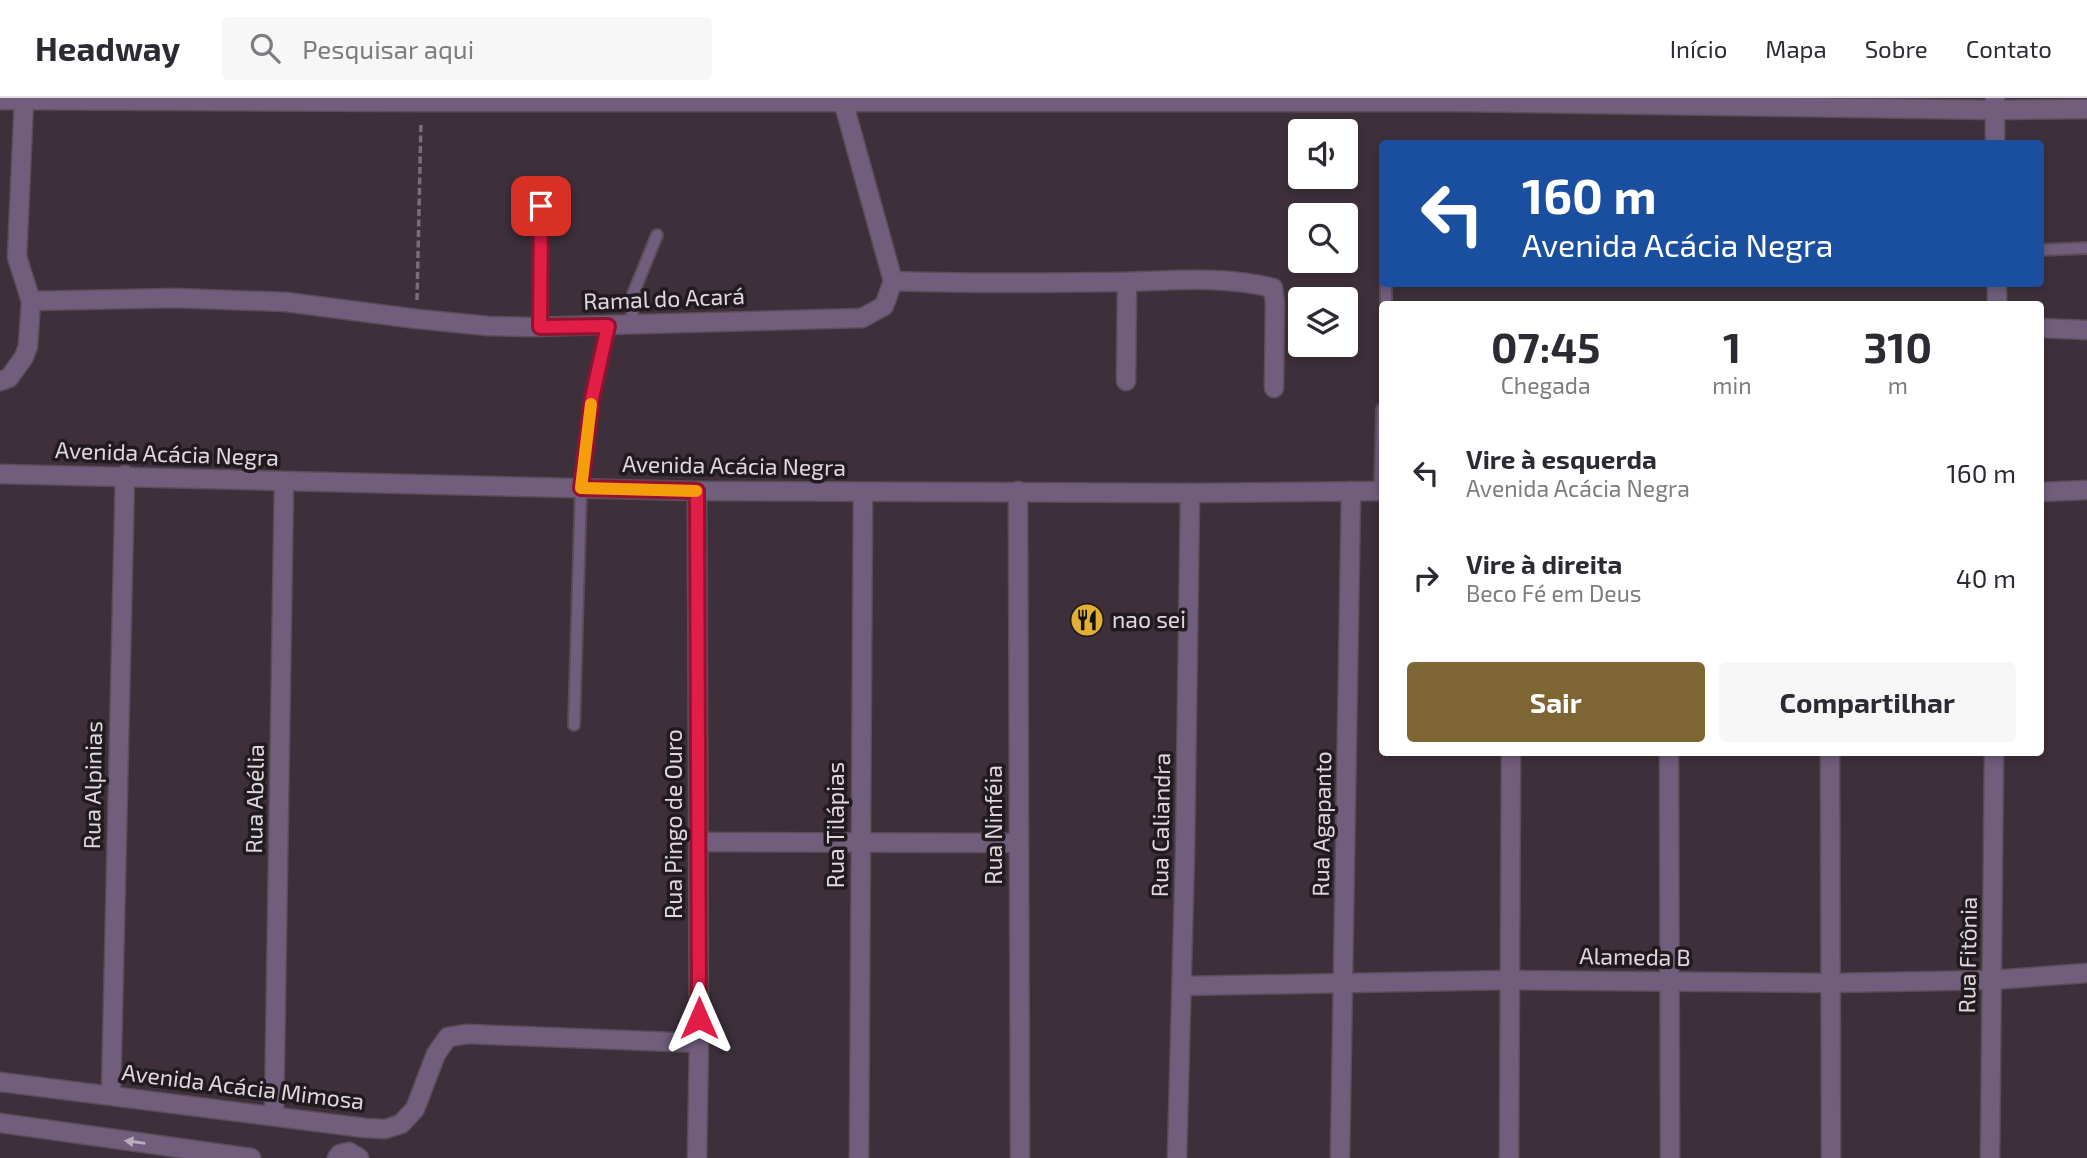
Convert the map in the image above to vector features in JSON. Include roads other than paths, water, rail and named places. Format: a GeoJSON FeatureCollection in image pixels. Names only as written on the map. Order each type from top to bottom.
{"type":"FeatureCollection","features":[{"type":"Feature","properties":{"kind":"street"},"geometry":{"type":"LineString","coordinates":[[0,100],[1457,100],[1995,104],[2087,109]]}},
{"type":"Feature","properties":{"kind":"street"},"geometry":{"type":"LineString","coordinates":[[0,381],[9,379],[28,346],[31,301],[17,257],[24,100]]}},
{"type":"Feature","properties":{"kind":"street"},"geometry":{"type":"LineString","coordinates":[[854,100],[893,281],[969,284],[1254,283],[1273,288],[1274,388]]}},
{"type":"Feature","properties":{"kind":"street"},"geometry":{"type":"LineString","coordinates":[[1995,104],[1995,140]]}},
{"type":"Feature","properties":{"kind":"street","name":"Ramal do Acará"},"geometry":{"type":"LineString","coordinates":[[31,301],[175,298],[286,302],[488,326],[608,326],[862,318],[884,306],[893,281]]}},
{"type":"Feature","properties":{"kind":"street"},"geometry":{"type":"LineString","coordinates":[[1126,381],[1127,282]]}},
{"type":"Feature","properties":{"kind":"street"},"geometry":{"type":"LineString","coordinates":[[2044,328],[2087,330]]}},
{"type":"Feature","properties":{"kind":"street","name":"Avenida Acácia Negra"},"geometry":{"type":"LineString","coordinates":[[0,474],[697,491],[1379,491]]}},
{"type":"Feature","properties":{"kind":"street","name":"Rua Alpinias"},"geometry":{"type":"LineString","coordinates":[[111,1095],[125,475]]}},
{"type":"Feature","properties":{"kind":"street","name":"Rua Abélia"},"geometry":{"type":"LineString","coordinates":[[274,1116],[284,482]]}},
{"type":"Feature","properties":{"kind":"street"},"geometry":{"type":"LineString","coordinates":[[2044,492],[2087,490]]}},
{"type":"Feature","properties":{"kind":"street","name":"Rua Pingo de Ouro"},"geometry":{"type":"LineString","coordinates":[[697,491],[697,1158]]}},
{"type":"Feature","properties":{"kind":"street","name":"Rua Ninféia"},"geometry":{"type":"LineString","coordinates":[[1018,491],[1020,1158]]}},
{"type":"Feature","properties":{"kind":"street","name":"Rua Agapanto"},"geometry":{"type":"LineString","coordinates":[[1340,1158],[1351,491]]}},
{"type":"Feature","properties":{"kind":"street","name":"Rua Tilápias"},"geometry":{"type":"LineString","coordinates":[[859,1158],[863,492]]}},
{"type":"Feature","properties":{"kind":"street","name":"Rua Caliandra"},"geometry":{"type":"LineString","coordinates":[[1177,1158],[1189,493]]}},
{"type":"Feature","properties":{"kind":"street"},"geometry":{"type":"LineString","coordinates":[[1509,1158],[1511,756]]}},
{"type":"Feature","properties":{"kind":"street"},"geometry":{"type":"LineString","coordinates":[[1669,756],[1670,1158]]}},
{"type":"Feature","properties":{"kind":"street"},"geometry":{"type":"LineString","coordinates":[[1830,756],[1832,1158]]}},
{"type":"Feature","properties":{"kind":"street","name":"Rua Fitônia"},"geometry":{"type":"LineString","coordinates":[[1990,1158],[1994,756]]}},
{"type":"Feature","properties":{"kind":"street"},"geometry":{"type":"LineString","coordinates":[[698,842],[1018,843]]}},
{"type":"Feature","properties":{"kind":"street","name":"Alameda B"},"geometry":{"type":"LineString","coordinates":[[1182,986],[1510,980],[1830,983],[1992,980],[2087,974]]}},
{"type":"Feature","properties":{"kind":"street","name":"Avenida Acácia Mimosa"},"geometry":{"type":"LineString","coordinates":[[0,1082],[385,1129],[401,1124],[415,1109],[436,1054],[447,1037],[468,1034],[699,1043]]}},
{"type":"Feature","properties":{"kind":"street"},"geometry":{"type":"LineString","coordinates":[[0,1123],[251,1158]]}},
{"type":"Feature","properties":{"kind":"street"},"geometry":{"type":"LineString","coordinates":[[337,1158],[340,1154],[349,1152],[359,1158]]}},
{"type":"Feature","properties":{"kind":"lane"},"geometry":{"type":"LineString","coordinates":[[540,327],[541,206]]}},
{"type":"Feature","properties":{"kind":"lane"},"geometry":{"type":"LineString","coordinates":[[632,325],[633,294],[657,235]]}},
{"type":"Feature","properties":{"kind":"lane"},"geometry":{"type":"LineString","coordinates":[[2044,250],[2087,248]]}},
{"type":"Feature","properties":{"kind":"lane"},"geometry":{"type":"LineString","coordinates":[[575,724],[581,488],[592,398],[608,326]]}},
{"type":"Feature","properties":{"kind":"place","name":"nao sei"},"geometry":{"type":"Point","coordinates":[1087,620]}}]}
